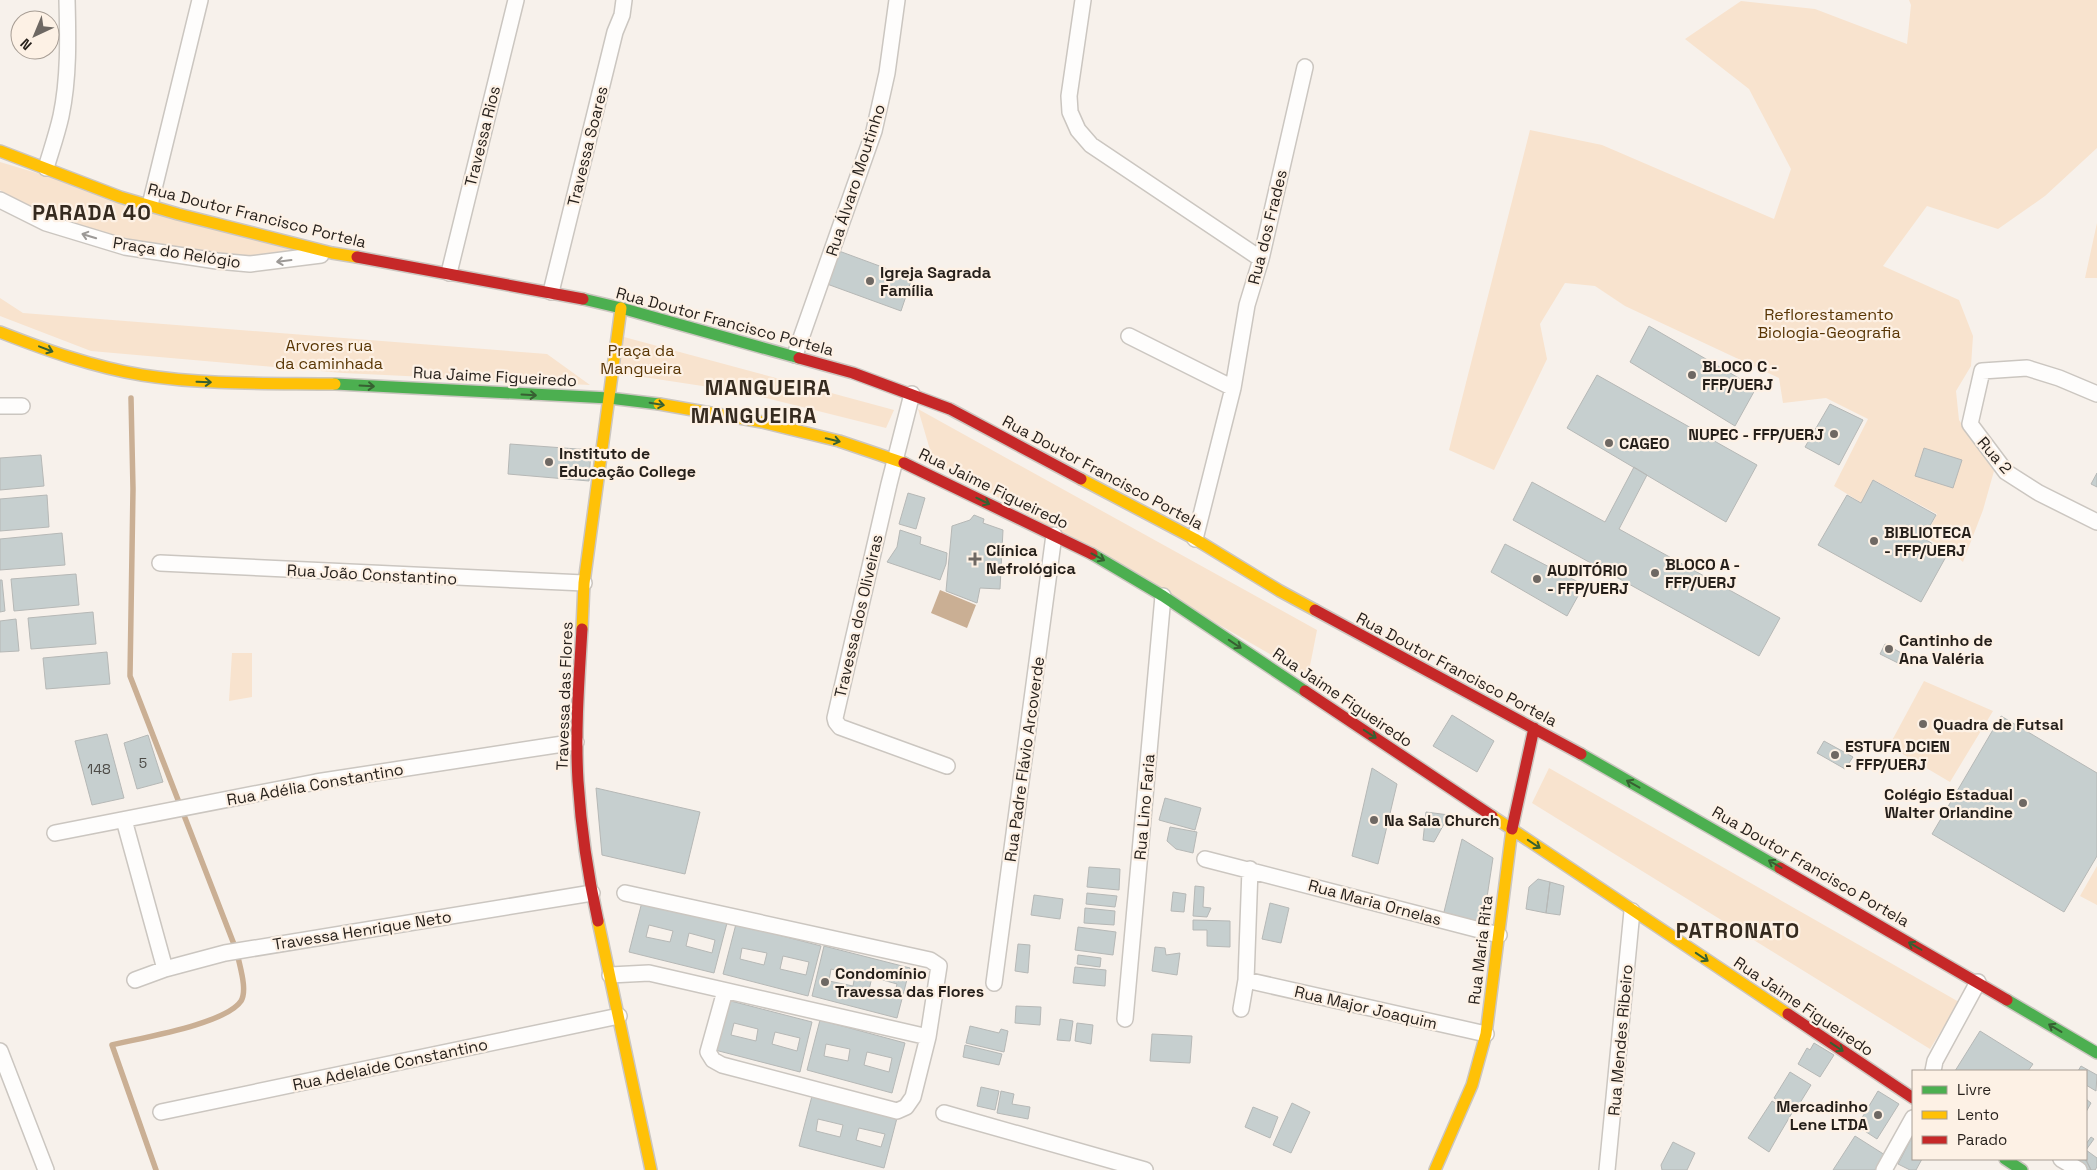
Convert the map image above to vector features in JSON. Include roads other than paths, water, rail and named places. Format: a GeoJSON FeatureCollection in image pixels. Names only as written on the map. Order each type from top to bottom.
{"type":"FeatureCollection","features":[{"type":"Feature","properties":{"kind":"main road","name":"Rua Doutor Francisco Portela"},"geometry":{"type":"LineString","coordinates":[[0,150],[120,197],[332,253],[551,292],[621,308],[795,355],[853,373],[950,409],[1195,539],[1280,591],[1534,728],[1733,840],[2097,1053]]}},
{"type":"Feature","properties":{"kind":"main road","name":"Travessa das Flores"},"geometry":{"type":"LineString","coordinates":[[621,308],[584,583],[576,742],[578,781],[592,892],[651,1170]]}},
{"type":"Feature","properties":{"kind":"main road","name":"Rua Jaime Figueiredo"},"geometry":{"type":"LineString","coordinates":[[0,332],[55,353],[95,365],[141,375],[195,382],[362,385],[608,398],[649,402],[762,422],[839,441],[895,458],[1100,558],[1163,596],[1912,1097]]}},
{"type":"Feature","properties":{"kind":"main road","name":"Rua Maria Rita"},"geometry":{"type":"LineString","coordinates":[[1435,1170],[1472,1085],[1486,1034],[1512,829],[1534,728]]}},
{"type":"Feature","properties":{"kind":"main road"},"geometry":{"type":"LineString","coordinates":[[2007,1160],[2022,1170]]}},
{"type":"Feature","properties":{"kind":"street"},"geometry":{"type":"LineString","coordinates":[[46,168],[61,116],[66,84],[67,0]]}},
{"type":"Feature","properties":{"kind":"street"},"geometry":{"type":"LineString","coordinates":[[150,205],[200,0]]}},
{"type":"Feature","properties":{"kind":"street","name":"Travessa Rios"},"geometry":{"type":"LineString","coordinates":[[449,273],[516,0]]}},
{"type":"Feature","properties":{"kind":"street","name":"Travessa Soares"},"geometry":{"type":"LineString","coordinates":[[551,292],[615,32],[622,16],[624,0]]}},
{"type":"Feature","properties":{"kind":"street","name":"Rua Álvaro Moutinho"},"geometry":{"type":"LineString","coordinates":[[795,355],[874,131],[887,73],[897,0]]}},
{"type":"Feature","properties":{"kind":"street"},"geometry":{"type":"LineString","coordinates":[[1083,0],[1069,96],[1070,112],[1078,130],[1091,145],[1261,259]]}},
{"type":"Feature","properties":{"kind":"street","name":"Rua dos Frades"},"geometry":{"type":"LineString","coordinates":[[1195,539],[1234,388],[1247,305],[1261,259],[1305,67]]}},
{"type":"Feature","properties":{"kind":"street","name":"Praça do Relógio"},"geometry":{"type":"LineString","coordinates":[[0,200],[46,223],[134,248],[217,261],[250,264],[332,253]]}},
{"type":"Feature","properties":{"kind":"street"},"geometry":{"type":"LineString","coordinates":[[1129,336],[1234,388]]}},
{"type":"Feature","properties":{"kind":"street","name":"Rua 2"},"geometry":{"type":"LineString","coordinates":[[2097,394],[2059,378],[2027,368],[1982,371],[1970,424],[2006,472],[2040,493],[2097,522]]}},
{"type":"Feature","properties":{"kind":"street","name":"Travessa dos Oliveiras"},"geometry":{"type":"LineString","coordinates":[[912,394],[895,458],[835,718],[840,727],[947,766]]}},
{"type":"Feature","properties":{"kind":"street"},"geometry":{"type":"LineString","coordinates":[[0,406],[22,406]]}},
{"type":"Feature","properties":{"kind":"street","name":"Rua Padre Flávio Arcoverde"},"geometry":{"type":"LineString","coordinates":[[994,984],[1054,535]]}},
{"type":"Feature","properties":{"kind":"street","name":"Rua João Constantino"},"geometry":{"type":"LineString","coordinates":[[160,563],[584,583]]}},
{"type":"Feature","properties":{"kind":"street","name":"Rua Lino Faria"},"geometry":{"type":"LineString","coordinates":[[1125,1019],[1163,596]]}},
{"type":"Feature","properties":{"kind":"street","name":"Rua Adélia Constantino"},"geometry":{"type":"LineString","coordinates":[[55,833],[316,782],[576,742]]}},
{"type":"Feature","properties":{"kind":"street"},"geometry":{"type":"LineString","coordinates":[[124,820],[165,969]]}},
{"type":"Feature","properties":{"kind":"street","name":"Rua Maria Ornelas"},"geometry":{"type":"LineString","coordinates":[[1205,859],[1250,869],[1499,935]]}},
{"type":"Feature","properties":{"kind":"street"},"geometry":{"type":"LineString","coordinates":[[1241,1009],[1246,980],[1250,869]]}},
{"type":"Feature","properties":{"kind":"street","name":"Travessa Henrique Neto"},"geometry":{"type":"LineString","coordinates":[[134,980],[165,969],[249,948],[592,892]]}},
{"type":"Feature","properties":{"kind":"street"},"geometry":{"type":"LineString","coordinates":[[625,892],[930,960],[939,966],[928,1037],[912,1097],[906,1107],[897,1111],[722,1065],[713,1060],[708,1052],[725,991]]}},
{"type":"Feature","properties":{"kind":"street","name":"Rua Mendes Ribeiro"},"geometry":{"type":"LineString","coordinates":[[1607,1170],[1632,910]]}},
{"type":"Feature","properties":{"kind":"street"},"geometry":{"type":"LineString","coordinates":[[610,975],[649,973],[928,1037]]}},
{"type":"Feature","properties":{"kind":"street","name":"Rua Major Joaquim"},"geometry":{"type":"LineString","coordinates":[[1246,980],[1486,1034]]}},
{"type":"Feature","properties":{"kind":"street"},"geometry":{"type":"LineString","coordinates":[[1933,1070],[1935,1061],[1978,982]]}},
{"type":"Feature","properties":{"kind":"street","name":"Rua Adelaide Constantino"},"geometry":{"type":"LineString","coordinates":[[162,1112],[619,1016]]}},
{"type":"Feature","properties":{"kind":"street"},"geometry":{"type":"LineString","coordinates":[[0,1051],[46,1170]]}},
{"type":"Feature","properties":{"kind":"street"},"geometry":{"type":"LineString","coordinates":[[944,1113],[1145,1170]]}},
{"type":"Feature","properties":{"kind":"street"},"geometry":{"type":"LineString","coordinates":[[1884,1170],[1912,1120]]}},
{"type":"Feature","properties":{"kind":"street"},"geometry":{"type":"LineString","coordinates":[[2063,1160],[2079,1170]]}},
{"type":"Feature","properties":{"kind":"waterway"},"geometry":{"type":"LineString","coordinates":[[131,398],[133,489],[130,676],[237,952],[244,990],[241,1001],[218,1017],[181,1029],[112,1045],[156,1170]]}},
{"type":"Feature","properties":{"kind":"place","name":"Igreja Sagrada Família"},"geometry":{"type":"Point","coordinates":[870,281]}},
{"type":"Feature","properties":{"kind":"place","name":"BLOCO C - FFP/UERJ"},"geometry":{"type":"Point","coordinates":[1692,375]}},
{"type":"Feature","properties":{"kind":"place","name":"NUPEC - FFP/UERJ"},"geometry":{"type":"Point","coordinates":[1834,434]}},
{"type":"Feature","properties":{"kind":"place","name":"CAGEO"},"geometry":{"type":"Point","coordinates":[1609,443]}},
{"type":"Feature","properties":{"kind":"place","name":"Instituto de Educação College"},"geometry":{"type":"Point","coordinates":[549,462]}},
{"type":"Feature","properties":{"kind":"place","name":"BIBLIOTECA - FFP/UERJ"},"geometry":{"type":"Point","coordinates":[1874,541]}},
{"type":"Feature","properties":{"kind":"place","name":"Clínica Nefrológica"},"geometry":{"type":"Point","coordinates":[975,559]}},
{"type":"Feature","properties":{"kind":"place","name":"BLOCO A - FFP/UERJ"},"geometry":{"type":"Point","coordinates":[1655,573]}},
{"type":"Feature","properties":{"kind":"place","name":"AUDITÓRIO - FFP/UERJ"},"geometry":{"type":"Point","coordinates":[1537,579]}},
{"type":"Feature","properties":{"kind":"place","name":"Cantinho de Ana Valéria"},"geometry":{"type":"Point","coordinates":[1889,649]}},
{"type":"Feature","properties":{"kind":"place","name":"Quadra de Futsal"},"geometry":{"type":"Point","coordinates":[1923,724]}},
{"type":"Feature","properties":{"kind":"place","name":"ESTUFA DCIEN - FFP/UERJ"},"geometry":{"type":"Point","coordinates":[1835,755]}},
{"type":"Feature","properties":{"kind":"place","name":"Colégio Estadual Walter Orlandine"},"geometry":{"type":"Point","coordinates":[2023,803]}},
{"type":"Feature","properties":{"kind":"place","name":"Na Sala Church"},"geometry":{"type":"Point","coordinates":[1374,820]}},
{"type":"Feature","properties":{"kind":"place","name":"Condomínio Travessa das Flores"},"geometry":{"type":"Point","coordinates":[825,982]}},
{"type":"Feature","properties":{"kind":"place","name":"Mercadinho Lene LTDA"},"geometry":{"type":"Point","coordinates":[1878,1115]}},
{"type":"Feature","properties":{"kind":"district","name":"PARADA 40"},"geometry":{"type":"Point","coordinates":[92,213]}},
{"type":"Feature","properties":{"kind":"district","name":"MANGUEIRA"},"geometry":{"type":"Point","coordinates":[768,388]}},
{"type":"Feature","properties":{"kind":"district","name":"MANGUEIRA"},"geometry":{"type":"Point","coordinates":[754,416]}},
{"type":"Feature","properties":{"kind":"district","name":"PATRONATO"},"geometry":{"type":"Point","coordinates":[1738,931]}},
{"type":"Feature","properties":{"kind":"park label","name":"Reflorestamento Biologia-Geografia"},"geometry":{"type":"Point","coordinates":[1829,323]}},
{"type":"Feature","properties":{"kind":"park label","name":"Arvores rua da caminhada"},"geometry":{"type":"Point","coordinates":[329,354]}},
{"type":"Feature","properties":{"kind":"park label","name":"Praça da Mangueira"},"geometry":{"type":"Point","coordinates":[641,359]}}]}
